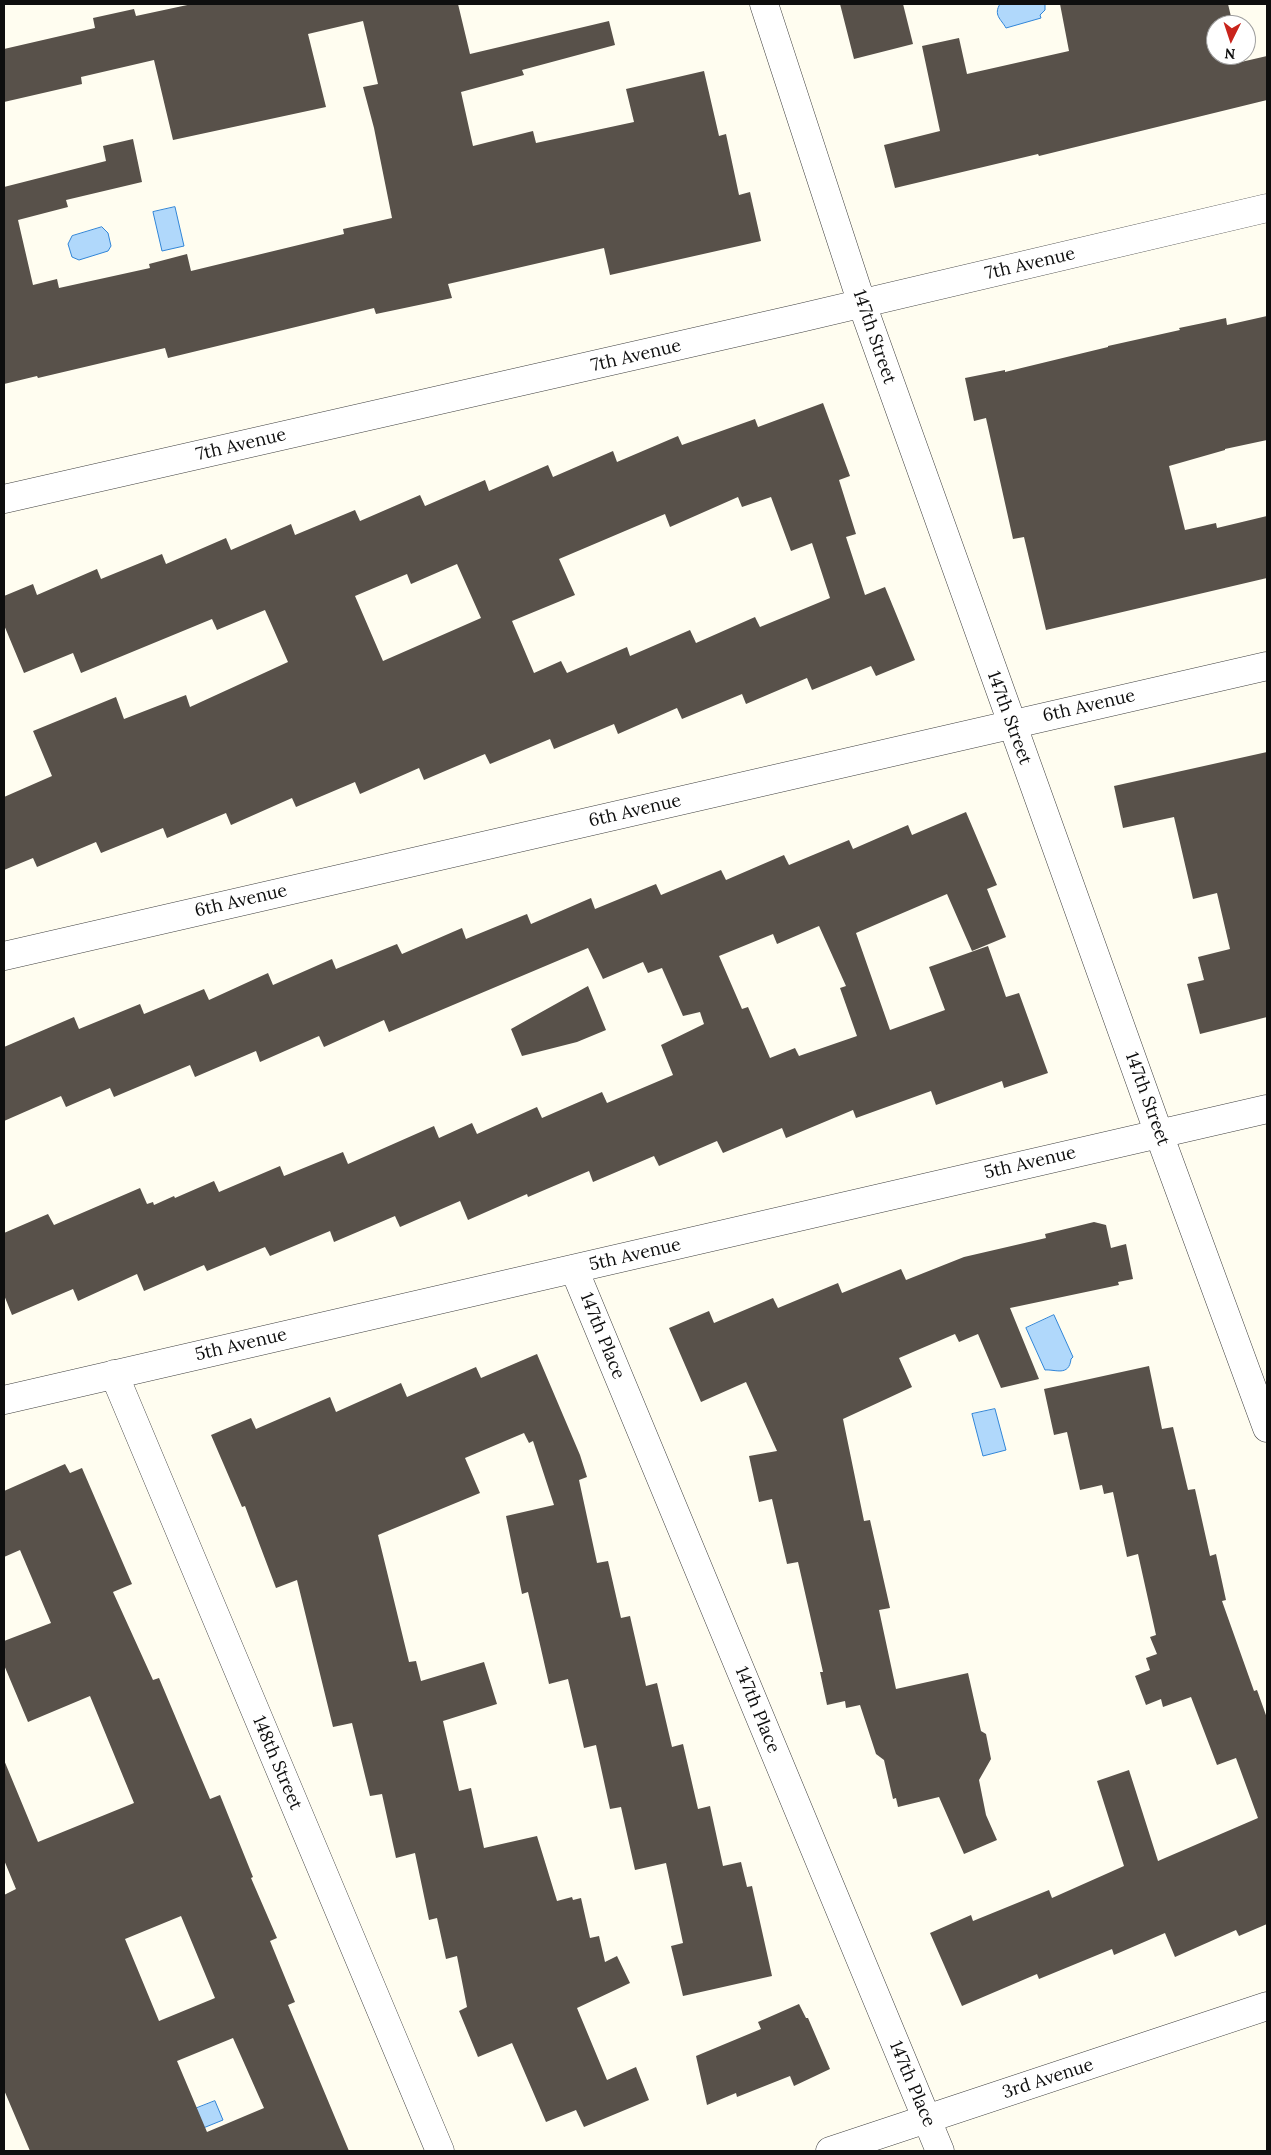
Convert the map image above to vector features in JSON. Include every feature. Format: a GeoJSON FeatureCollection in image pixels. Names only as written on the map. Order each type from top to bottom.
{"type":"FeatureCollection","features":[{"type":"Feature","properties":{"kind":"street","name":"147th Street"},"geometry":{"type":"LineString","coordinates":[[764,4],[862,304],[1159,1134],[1267,1428]]}},
{"type":"Feature","properties":{"kind":"street","name":"7th Avenue"},"geometry":{"type":"LineString","coordinates":[[4,499],[862,304],[1267,208]]}},
{"type":"Feature","properties":{"kind":"street","name":"6th Avenue"},"geometry":{"type":"LineString","coordinates":[[4,956],[1267,666]]}},
{"type":"Feature","properties":{"kind":"street","name":"5th Avenue"},"geometry":{"type":"LineString","coordinates":[[4,1400],[1267,1109]]}},
{"type":"Feature","properties":{"kind":"street","name":"147th Place"},"geometry":{"type":"LineString","coordinates":[[574,1269],[940,2151]]}},
{"type":"Feature","properties":{"kind":"street","name":"148th Street"},"geometry":{"type":"LineString","coordinates":[[114,1374],[440,2151]]}},
{"type":"Feature","properties":{"kind":"street","name":"3rd Avenue"},"geometry":{"type":"LineString","coordinates":[[830,2151],[1267,2006]]}},
{"type":"Feature","properties":{"kind":"water"},"geometry":{"type":"Polygon","coordinates":[[[1000,4],[1045,4],[1045,10],[1040,15],[1041,18],[1006,28],[997,11],[1000,4]]]}},
{"type":"Feature","properties":{"kind":"water"},"geometry":{"type":"Polygon","coordinates":[[[175,207],[184,246],[162,251],[153,212],[175,207]]]}},
{"type":"Feature","properties":{"kind":"water"},"geometry":{"type":"Polygon","coordinates":[[[102,227],[108,233],[111,246],[108,251],[79,260],[72,257],[68,244],[72,236],[102,227]]]}},
{"type":"Feature","properties":{"kind":"water"},"geometry":{"type":"Polygon","coordinates":[[[1054,1315],[1073,1357],[1068,1368],[1061,1371],[1045,1370],[1026,1328],[1054,1315]]]}},
{"type":"Feature","properties":{"kind":"water"},"geometry":{"type":"Polygon","coordinates":[[[995,1409],[1006,1450],[983,1456],[972,1414],[995,1409]]]}},
{"type":"Feature","properties":{"kind":"water"},"geometry":{"type":"Polygon","coordinates":[[[215,2101],[223,2120],[176,2139],[169,2119],[215,2101]]]}},
{"type":"Feature","properties":{"kind":"building"},"geometry":{"type":"Polygon","coordinates":[[[192,4],[458,4],[470,54],[609,21],[615,45],[522,70],[524,75],[461,92],[473,146],[533,131],[536,143],[634,122],[626,89],[704,71],[719,136],[726,134],[739,195],[750,192],[761,241],[610,275],[604,248],[448,284],[452,298],[376,314],[374,308],[168,358],[165,348],[38,378],[37,376],[4,384],[4,187],[106,161],[103,146],[133,139],[142,182],[66,200],[68,207],[18,220],[33,285],[57,279],[59,288],[150,268],[149,264],[187,254],[191,271],[344,234],[343,229],[392,218],[374,128],[363,87],[378,84],[363,21],[308,34],[326,107],[173,140],[154,60],[81,77],[82,84],[4,102],[4,49],[95,28],[93,18],[134,9],[136,16],[192,4]]]}},
{"type":"Feature","properties":{"kind":"building"},"geometry":{"type":"Polygon","coordinates":[[[840,4],[903,4],[913,44],[854,59],[840,4]]]}},
{"type":"Feature","properties":{"kind":"building"},"geometry":{"type":"Polygon","coordinates":[[[1060,4],[1228,4],[1231,15],[1206,15],[1206,65],[1256,65],[1256,59],[1267,56],[1267,100],[1039,156],[1038,154],[895,188],[884,145],[940,131],[922,46],[959,38],[967,74],[1069,51],[1060,4]]]}},
{"type":"Feature","properties":{"kind":"building"},"geometry":{"type":"Polygon","coordinates":[[[1267,316],[1267,440],[1225,449],[1169,466],[1185,530],[1216,523],[1217,528],[1267,516],[1267,578],[1046,630],[1024,537],[1013,539],[986,418],[974,421],[965,378],[1005,370],[1005,372],[1226,318],[1227,325],[1267,316]]]}},
{"type":"Feature","properties":{"kind":"building"},"geometry":{"type":"Polygon","coordinates":[[[823,403],[850,476],[839,480],[856,534],[846,537],[865,595],[885,587],[915,660],[876,676],[871,666],[812,690],[807,678],[746,704],[742,694],[682,719],[677,708],[618,734],[614,724],[554,749],[550,739],[490,764],[485,754],[424,780],[419,768],[360,794],[355,782],[296,807],[292,798],[231,825],[226,813],[167,838],[163,828],[101,853],[96,842],[37,867],[33,858],[4,870],[4,797],[52,776],[33,731],[116,697],[124,719],[186,695],[190,707],[288,662],[265,610],[217,630],[212,619],[81,673],[73,653],[24,673],[4,625],[4,596],[33,584],[37,595],[97,569],[101,579],[162,554],[166,564],[226,538],[231,550],[291,524],[295,535],[355,510],[360,521],[420,495],[425,506],[485,480],[489,491],[548,465],[553,477],[613,451],[617,462],[678,436],[682,445],[755,419],[758,427],[823,403]],[[738,497],[670,527],[665,514],[559,559],[575,595],[512,621],[534,673],[561,661],[567,673],[627,647],[630,656],[690,630],[696,643],[755,617],[760,627],[830,598],[812,543],[791,551],[771,497],[742,507],[738,497]],[[457,564],[411,584],[407,574],[355,596],[383,661],[481,618],[457,564]]]}},
{"type":"Feature","properties":{"kind":"building"},"geometry":{"type":"Polygon","coordinates":[[[1267,752],[1267,1017],[1200,1034],[1187,984],[1204,980],[1198,957],[1230,949],[1217,893],[1193,899],[1174,817],[1123,828],[1114,786],[1267,752]]]}},
{"type":"Feature","properties":{"kind":"building"},"geometry":{"type":"Polygon","coordinates":[[[966,812],[997,885],[987,889],[1006,937],[972,951],[947,894],[856,933],[890,1030],[945,1010],[929,967],[988,946],[1006,997],[1019,993],[1048,1073],[1004,1088],[1002,1081],[936,1105],[931,1091],[856,1118],[853,1110],[786,1138],[782,1128],[723,1153],[717,1141],[659,1166],[654,1156],[593,1182],[589,1171],[528,1197],[527,1194],[468,1220],[460,1201],[400,1227],[395,1216],[334,1242],[330,1231],[270,1256],[265,1247],[207,1271],[204,1265],[144,1291],[137,1274],[78,1301],[73,1289],[12,1315],[4,1295],[4,1233],[48,1214],[54,1225],[140,1188],[147,1204],[153,1202],[154,1205],[214,1181],[219,1192],[280,1166],[284,1176],[343,1152],[348,1164],[434,1126],[439,1138],[472,1123],[477,1134],[537,1107],[542,1118],[602,1092],[607,1103],[673,1075],[661,1045],[704,1024],[700,1012],[683,1016],[662,968],[648,973],[643,962],[603,979],[588,948],[389,1032],[384,1020],[324,1047],[319,1036],[260,1062],[256,1051],[195,1077],[190,1065],[114,1097],[110,1088],[66,1107],[61,1096],[4,1121],[4,1047],[74,1017],[79,1029],[140,1004],[144,1014],[204,989],[209,1000],[268,973],[273,985],[332,959],[336,969],[397,944],[402,954],[462,928],[466,939],[527,914],[531,924],[591,898],[595,909],[656,884],[661,895],[721,870],[726,880],[784,855],[789,865],[849,840],[853,849],[908,825],[912,835],[966,812]],[[819,926],[777,944],[773,934],[719,956],[742,1009],[748,1007],[770,1058],[795,1048],[799,1056],[857,1036],[840,988],[846,986],[819,926]]]}},
{"type":"Feature","properties":{"kind":"building"},"geometry":{"type":"Polygon","coordinates":[[[588,986],[606,1030],[577,1042],[522,1056],[511,1029],[588,986]]]}},
{"type":"Feature","properties":{"kind":"building"},"geometry":{"type":"Polygon","coordinates":[[[1094,1222],[1106,1225],[1111,1248],[1126,1244],[1133,1279],[1118,1282],[1119,1285],[1010,1308],[1039,1379],[1001,1388],[978,1334],[959,1342],[955,1334],[899,1358],[912,1387],[843,1419],[864,1521],[870,1520],[890,1608],[879,1610],[896,1689],[968,1673],[981,1731],[986,1734],[991,1759],[979,1780],[986,1815],[997,1840],[964,1854],[939,1797],[898,1807],[896,1798],[893,1799],[884,1760],[876,1754],[860,1705],[846,1708],[845,1701],[827,1705],[820,1672],[823,1672],[798,1562],[787,1564],[772,1499],[759,1502],[749,1456],[777,1451],[746,1382],[701,1402],[669,1328],[709,1311],[714,1323],[773,1298],[778,1308],[838,1283],[842,1293],[901,1269],[906,1280],[964,1257],[1046,1238],[1045,1234],[1094,1222]]]}},
{"type":"Feature","properties":{"kind":"building"},"geometry":{"type":"Polygon","coordinates":[[[537,1354],[580,1455],[587,1477],[579,1480],[597,1563],[608,1561],[621,1618],[630,1616],[646,1686],[657,1683],[672,1747],[683,1744],[698,1809],[710,1806],[723,1866],[741,1862],[747,1887],[752,1886],[772,1976],[683,1996],[671,1946],[683,1943],[666,1863],[635,1870],[621,1807],[610,1809],[596,1745],[584,1748],[568,1679],[549,1684],[528,1592],[522,1594],[506,1516],[554,1505],[533,1441],[529,1443],[524,1433],[465,1458],[480,1493],[378,1535],[409,1662],[416,1661],[421,1681],[484,1662],[497,1704],[443,1721],[459,1791],[471,1788],[484,1848],[537,1836],[557,1901],[572,1897],[573,1900],[581,1898],[590,1938],[599,1936],[605,1962],[617,1956],[630,1983],[577,2008],[607,2080],[636,2067],[649,2100],[584,2127],[576,2110],[546,2122],[512,2043],[478,2057],[459,2011],[467,2007],[457,1956],[446,1959],[437,1918],[429,1920],[415,1853],[396,1858],[382,1794],[370,1796],[352,1723],[333,1727],[297,1580],[276,1588],[245,1506],[242,1507],[211,1435],[251,1418],[256,1429],[330,1397],[336,1412],[401,1383],[407,1397],[476,1367],[481,1378],[537,1354]]]}},
{"type":"Feature","properties":{"kind":"building"},"geometry":{"type":"Polygon","coordinates":[[[1149,1366],[1162,1429],[1173,1427],[1188,1490],[1195,1489],[1210,1556],[1216,1554],[1226,1600],[1222,1601],[1254,1691],[1257,1690],[1267,1718],[1267,1924],[1239,1936],[1236,1930],[1175,1957],[1165,1933],[1114,1955],[1112,1949],[1039,1979],[1037,1974],[962,2006],[930,1933],[971,1915],[973,1921],[1049,1890],[1052,1898],[1124,1866],[1097,1781],[1129,1770],[1158,1861],[1258,1818],[1236,1758],[1217,1765],[1191,1697],[1163,1707],[1161,1699],[1146,1705],[1135,1676],[1150,1670],[1146,1658],[1157,1654],[1150,1637],[1156,1635],[1138,1554],[1127,1557],[1113,1492],[1104,1494],[1102,1485],[1080,1490],[1067,1432],[1054,1435],[1044,1389],[1149,1366]]]}},
{"type":"Feature","properties":{"kind":"building"},"geometry":{"type":"Polygon","coordinates":[[[65,1464],[70,1473],[82,1468],[132,1584],[113,1592],[153,1680],[159,1678],[210,1799],[220,1795],[253,1877],[251,1878],[277,1938],[270,1941],[295,2002],[288,2005],[349,2151],[30,2151],[4,2090],[4,1895],[16,1889],[4,1860],[4,1760],[38,1842],[134,1803],[90,1696],[28,1722],[4,1665],[4,1641],[51,1623],[20,1550],[4,1557],[4,1491],[65,1464]],[[181,1916],[125,1939],[159,2021],[215,1998],[181,1916]],[[233,2038],[177,2061],[207,2132],[264,2108],[233,2038]]]}},
{"type":"Feature","properties":{"kind":"building"},"geometry":{"type":"Polygon","coordinates":[[[799,2004],[806,2018],[808,2018],[830,2069],[794,2086],[790,2076],[737,2097],[736,2093],[707,2105],[696,2056],[761,2029],[758,2022],[799,2004]]]}}]}
